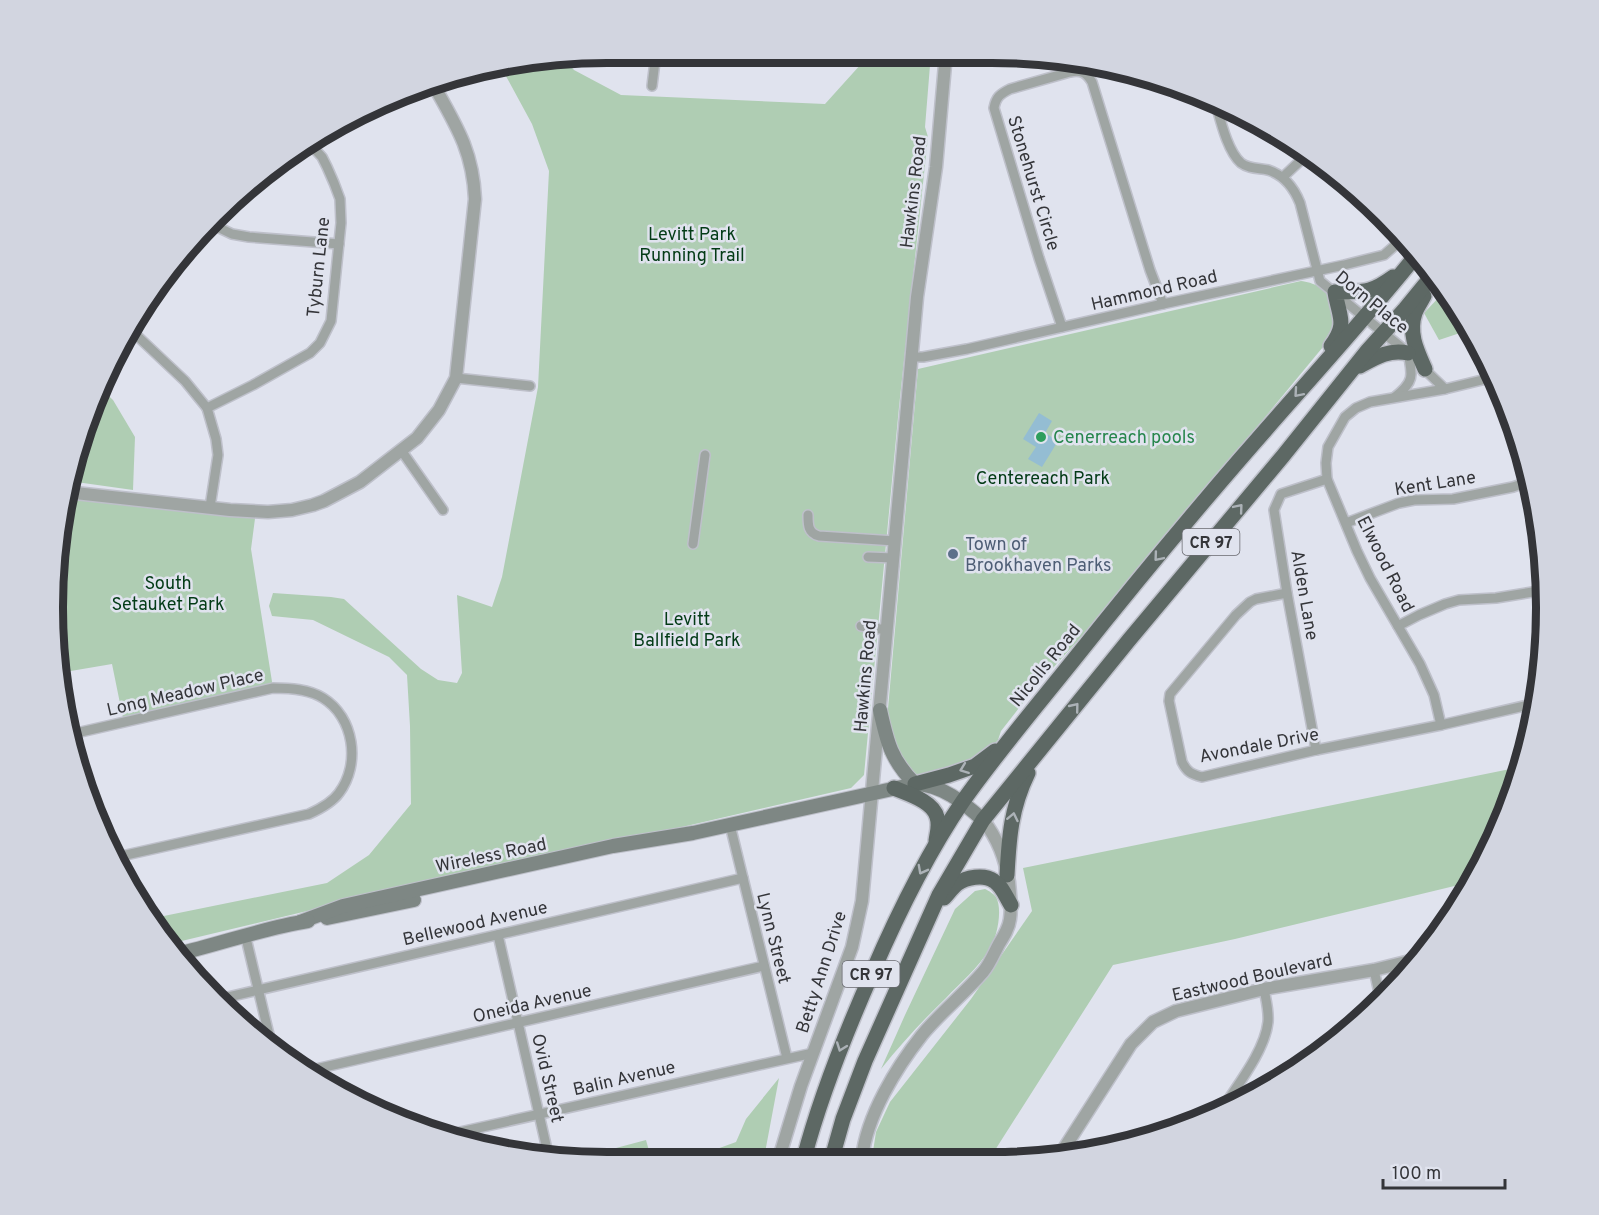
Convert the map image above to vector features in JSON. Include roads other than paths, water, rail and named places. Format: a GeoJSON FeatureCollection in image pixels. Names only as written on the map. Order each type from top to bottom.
{"type":"FeatureCollection","features":[{"type":"Feature","properties":{"kind":"highway"},"geometry":{"type":"LineString","coordinates":[[1314,374],[1339,335],[1341,328],[1342,321],[1335,292],[1354,293],[1374,288],[1411,261]]}},
{"type":"Feature","properties":{"kind":"highway","name":"Nicolls Road"},"geometry":{"type":"LineString","coordinates":[[806,1152],[814,1120],[850,1023],[892,929],[935,846],[963,802],[1007,742],[1144,573],[1411,261]]}},
{"type":"Feature","properties":{"kind":"highway","name":"CR 97"},"geometry":{"type":"LineString","coordinates":[[834,1152],[843,1119],[865,1061],[939,895],[983,820],[1368,350],[1427,282]]}},
{"type":"Feature","properties":{"kind":"highway"},"geometry":{"type":"LineString","coordinates":[[1425,369],[1415,345],[1412,326],[1414,313],[1429,284]]}},
{"type":"Feature","properties":{"kind":"highway"},"geometry":{"type":"LineString","coordinates":[[1352,370],[1384,353],[1400,351],[1408,353]]}},
{"type":"Feature","properties":{"kind":"highway"},"geometry":{"type":"LineString","coordinates":[[915,784],[975,765],[1007,742]]}},
{"type":"Feature","properties":{"kind":"highway"},"geometry":{"type":"LineString","coordinates":[[1008,875],[1012,816],[1022,786],[1038,753]]}},
{"type":"Feature","properties":{"kind":"highway"},"geometry":{"type":"LineString","coordinates":[[894,788],[932,808],[937,816],[938,827],[935,846]]}},
{"type":"Feature","properties":{"kind":"highway"},"geometry":{"type":"LineString","coordinates":[[932,911],[958,883],[975,877],[985,877],[994,881],[1002,889],[1011,905]]}},
{"type":"Feature","properties":{"kind":"main road"},"geometry":{"type":"LineString","coordinates":[[880,710],[887,743],[902,771],[915,784]]}},
{"type":"Feature","properties":{"kind":"main road"},"geometry":{"type":"LineString","coordinates":[[873,792],[915,784],[930,786],[963,802],[983,820]]}},
{"type":"Feature","properties":{"kind":"main road","name":"Wireless Road"},"geometry":{"type":"LineString","coordinates":[[181,945],[345,915],[873,792]]}},
{"type":"Feature","properties":{"kind":"main road","name":"Wireless Road"},"geometry":{"type":"LineString","coordinates":[[186,952],[245,934]]}},
{"type":"Feature","properties":{"kind":"street"},"geometry":{"type":"LineString","coordinates":[[652,86],[655,63]]}},
{"type":"Feature","properties":{"kind":"street","name":"Hawkins Road"},"geometry":{"type":"LineString","coordinates":[[873,792],[911,357],[917,297],[936,167],[945,63]]}},
{"type":"Feature","properties":{"kind":"street","name":"Stonehurst Circle"},"geometry":{"type":"LineString","coordinates":[[1062,327],[994,108],[995,99],[1010,89],[1079,70]]}},
{"type":"Feature","properties":{"kind":"street","name":"Stonehurst Circle"},"geometry":{"type":"LineString","coordinates":[[1081,71],[1088,75],[1092,82],[1150,270],[1163,304]]}},
{"type":"Feature","properties":{"kind":"street"},"geometry":{"type":"LineString","coordinates":[[75,493],[230,510],[268,512],[292,510],[313,505],[360,482],[417,438],[445,401],[456,378],[475,199],[470,160],[460,133],[437,91]]}},
{"type":"Feature","properties":{"kind":"street"},"geometry":{"type":"LineString","coordinates":[[1219,113],[1232,152],[1241,163],[1283,177],[1302,161]]}},
{"type":"Feature","properties":{"kind":"street","name":"Tyburn Lane"},"geometry":{"type":"LineString","coordinates":[[207,408],[310,353],[321,343],[331,321],[339,244],[340,199],[327,167],[314,149]]}},
{"type":"Feature","properties":{"kind":"street","name":"Dorn Place"},"geometry":{"type":"LineString","coordinates":[[1283,177],[1295,191],[1300,203],[1320,281],[1384,332],[1445,389]]}},
{"type":"Feature","properties":{"kind":"street"},"geometry":{"type":"LineString","coordinates":[[217,227],[232,234],[249,237],[339,244]]}},
{"type":"Feature","properties":{"kind":"street","name":"Hammond Road"},"geometry":{"type":"LineString","coordinates":[[911,357],[954,352],[1384,255],[1397,244]]}},
{"type":"Feature","properties":{"kind":"street"},"geometry":{"type":"LineString","coordinates":[[136,335],[185,381],[207,408],[218,455],[210,507]]}},
{"type":"Feature","properties":{"kind":"street","name":"Dorn Place"},"geometry":{"type":"LineString","coordinates":[[1395,398],[1412,378],[1408,353]]}},
{"type":"Feature","properties":{"kind":"street"},"geometry":{"type":"LineString","coordinates":[[456,378],[530,386]]}},
{"type":"Feature","properties":{"kind":"street"},"geometry":{"type":"LineString","coordinates":[[1395,398],[1485,379]]}},
{"type":"Feature","properties":{"kind":"street","name":"Elwood Road"},"geometry":{"type":"LineString","coordinates":[[1395,398],[1370,402],[1356,408],[1345,417],[1328,447],[1327,479],[1370,578],[1428,680],[1441,725]]}},
{"type":"Feature","properties":{"kind":"street"},"geometry":{"type":"LineString","coordinates":[[401,450],[443,510]]}},
{"type":"Feature","properties":{"kind":"street"},"geometry":{"type":"LineString","coordinates":[[693,544],[705,455]]}},
{"type":"Feature","properties":{"kind":"street","name":"Alden Lane"},"geometry":{"type":"LineString","coordinates":[[1316,750],[1274,510],[1281,494],[1327,479]]}},
{"type":"Feature","properties":{"kind":"street","name":"Kent Lane"},"geometry":{"type":"LineString","coordinates":[[1346,523],[1399,503],[1414,500],[1453,499],[1522,484]]}},
{"type":"Feature","properties":{"kind":"street"},"geometry":{"type":"LineString","coordinates":[[808,515],[808,529],[814,535],[895,541]]}},
{"type":"Feature","properties":{"kind":"street"},"geometry":{"type":"LineString","coordinates":[[868,556],[894,558]]}},
{"type":"Feature","properties":{"kind":"street"},"geometry":{"type":"LineString","coordinates":[[1398,626],[1419,615],[1459,600],[1496,598],[1536,592]]}},
{"type":"Feature","properties":{"kind":"street","name":"Avondale Drive"},"geometry":{"type":"LineString","coordinates":[[1287,593],[1250,602],[1236,615],[1170,694],[1169,701],[1182,762],[1186,770],[1193,775],[1202,777],[1316,750],[1527,705]]}},
{"type":"Feature","properties":{"kind":"street"},"geometry":{"type":"LineString","coordinates":[[861,626],[887,629]]}},
{"type":"Feature","properties":{"kind":"street","name":"Long Meadow Place"},"geometry":{"type":"LineString","coordinates":[[78,733],[273,688],[305,691],[322,697],[338,710],[346,723],[352,749],[350,772],[339,793],[323,807],[309,814],[123,856]]}},
{"type":"Feature","properties":{"kind":"street","name":"Betty Ann Drive"},"geometry":{"type":"LineString","coordinates":[[781,1152],[801,1086],[837,991],[857,928],[862,901],[873,792]]}},
{"type":"Feature","properties":{"kind":"street"},"geometry":{"type":"LineString","coordinates":[[864,1152],[871,1124],[904,1060],[946,1008],[984,971],[1006,933],[1011,905],[1008,875],[1004,857],[994,833],[983,820]]}},
{"type":"Feature","properties":{"kind":"street","name":"Lynn Street"},"geometry":{"type":"LineString","coordinates":[[730,825],[787,1059]]}},
{"type":"Feature","properties":{"kind":"street","name":"Bellewood Avenue"},"geometry":{"type":"LineString","coordinates":[[227,997],[743,878]]}},
{"type":"Feature","properties":{"kind":"street"},"geometry":{"type":"LineString","coordinates":[[245,934],[269,1033]]}},
{"type":"Feature","properties":{"kind":"street","name":"Ovid Street"},"geometry":{"type":"LineString","coordinates":[[498,935],[547,1148]]}},
{"type":"Feature","properties":{"kind":"street","name":"Eastwood Boulevard"},"geometry":{"type":"LineString","coordinates":[[1065,1147],[1121,1057],[1137,1036],[1153,1022],[1176,1011],[1264,989],[1374,970],[1405,961]]}},
{"type":"Feature","properties":{"kind":"street","name":"Oneida Avenue"},"geometry":{"type":"LineString","coordinates":[[318,1068],[764,966]]}},
{"type":"Feature","properties":{"kind":"street"},"geometry":{"type":"LineString","coordinates":[[1374,970],[1379,991]]}},
{"type":"Feature","properties":{"kind":"street"},"geometry":{"type":"LineString","coordinates":[[1230,1097],[1253,1060],[1266,1033],[1268,1009],[1264,989]]}},
{"type":"Feature","properties":{"kind":"street","name":"Balin Avenue"},"geometry":{"type":"LineString","coordinates":[[462,1132],[813,1053]]}},
{"type":"Feature","properties":{"kind":"water"},"geometry":{"type":"Polygon","coordinates":[[[1039,413],[1052,421],[1045,433],[1058,441],[1042,467],[1028,459],[1036,447],[1023,439],[1039,413]]]}},
{"type":"Feature","properties":{"kind":"place","name":"Cenerreach pools"},"geometry":{"type":"Point","coordinates":[1041,437]}},
{"type":"Feature","properties":{"kind":"place","name":"Town of Brookhaven Parks"},"geometry":{"type":"Point","coordinates":[953,554]}},
{"type":"Feature","properties":{"kind":"park label","name":"Levitt Park Running Trail"},"geometry":{"type":"Point","coordinates":[692,244]}},
{"type":"Feature","properties":{"kind":"park label","name":"Centereach Park"},"geometry":{"type":"Point","coordinates":[1043,478]}},
{"type":"Feature","properties":{"kind":"park label","name":"South Setauket Park"},"geometry":{"type":"Point","coordinates":[168,593]}},
{"type":"Feature","properties":{"kind":"park label","name":"Levitt Ballfield Park"},"geometry":{"type":"Point","coordinates":[687,629]}}]}
